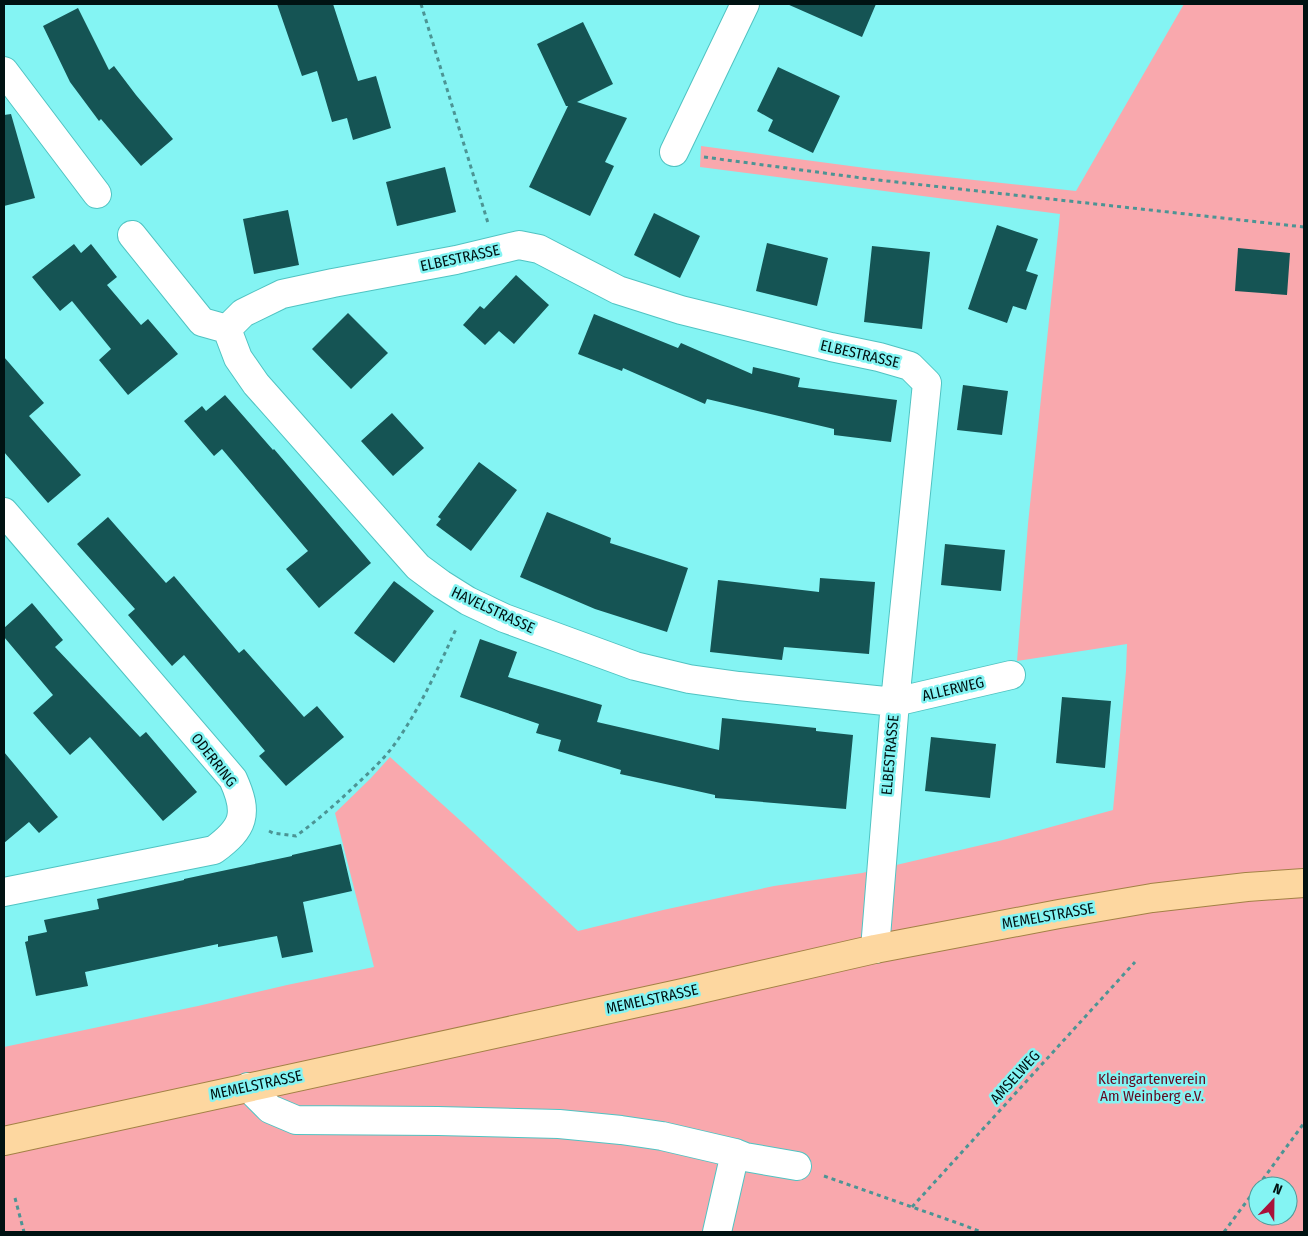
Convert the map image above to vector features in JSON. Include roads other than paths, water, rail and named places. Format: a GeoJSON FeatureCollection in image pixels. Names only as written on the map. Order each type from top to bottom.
{"type":"FeatureCollection","features":[{"type":"Feature","properties":{"kind":"main road","name":"MEMELSTRASSE"},"geometry":{"type":"LineString","coordinates":[[4,1140],[683,993],[875,949],[1152,898],[1247,887],[1304,884]]}},
{"type":"Feature","properties":{"kind":"street"},"geometry":{"type":"LineString","coordinates":[[674,152],[745,4]]}},
{"type":"Feature","properties":{"kind":"street"},"geometry":{"type":"LineString","coordinates":[[4,71],[98,194]]}},
{"type":"Feature","properties":{"kind":"street"},"geometry":{"type":"LineString","coordinates":[[132,235],[202,322],[235,321]]}},
{"type":"Feature","properties":{"kind":"street","name":"ELBESTRASSE"},"geometry":{"type":"LineString","coordinates":[[235,321],[282,294],[518,246],[539,249],[618,290],[681,310],[910,366],[927,383],[895,702],[875,949]]}},
{"type":"Feature","properties":{"kind":"street","name":"HAVELSTRASSE"},"geometry":{"type":"LineString","coordinates":[[235,321],[238,358],[256,384],[418,567],[440,584],[504,618],[635,666],[689,679],[739,686],[895,702]]}},
{"type":"Feature","properties":{"kind":"street","name":"ODERRING"},"geometry":{"type":"LineString","coordinates":[[4,512],[233,780],[240,794],[243,808],[241,820],[227,840],[214,850],[4,892]]}},
{"type":"Feature","properties":{"kind":"street","name":"ALLERWEG"},"geometry":{"type":"LineString","coordinates":[[895,702],[1011,676]]}},
{"type":"Feature","properties":{"kind":"street"},"geometry":{"type":"LineString","coordinates":[[248,1087],[270,1109],[296,1120],[559,1124],[662,1136],[745,1157],[796,1166]]}},
{"type":"Feature","properties":{"kind":"street"},"geometry":{"type":"LineString","coordinates":[[717,1232],[735,1153]]}},
{"type":"Feature","properties":{"kind":"park label","name":"Kleingartenverein Am Weinberg e.V."},"geometry":{"type":"Point","coordinates":[1152,1088]}}]}
